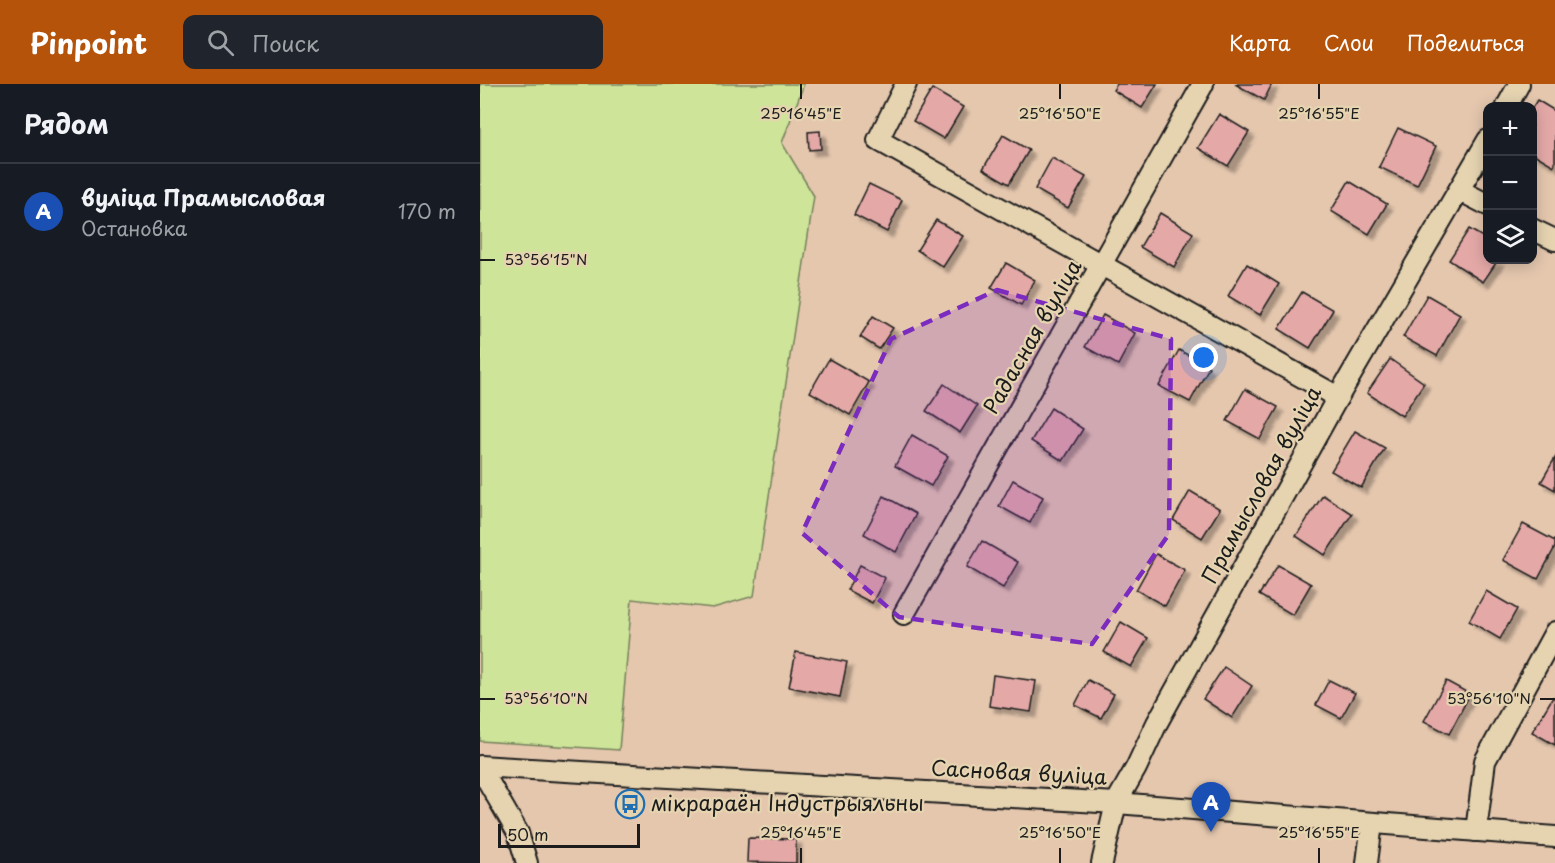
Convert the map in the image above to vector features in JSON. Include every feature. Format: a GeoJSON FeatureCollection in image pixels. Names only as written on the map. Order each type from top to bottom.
{"type":"FeatureCollection","features":[{"type":"Feature","properties":{"kind":"street"},"geometry":{"type":"LineString","coordinates":[[906,84],[878,140],[1338,397]]}},
{"type":"Feature","properties":{"kind":"street","name":"Радасная вуліца"},"geometry":{"type":"LineString","coordinates":[[904,614],[1203,84]]}},
{"type":"Feature","properties":{"kind":"street"},"geometry":{"type":"LineString","coordinates":[[1509,102],[1519,84]]}},
{"type":"Feature","properties":{"kind":"street","name":"Прамысловая вуліца"},"geometry":{"type":"LineString","coordinates":[[1102,863],[1116,803],[1163,712],[1338,397],[1483,149]]}},
{"type":"Feature","properties":{"kind":"street"},"geometry":{"type":"LineString","coordinates":[[1459,190],[1483,202]]}},
{"type":"Feature","properties":{"kind":"street"},"geometry":{"type":"LineString","coordinates":[[1537,230],[1555,240]]}},
{"type":"Feature","properties":{"kind":"street"},"geometry":{"type":"LineString","coordinates":[[1476,831],[1485,761],[1555,632]]}},
{"type":"Feature","properties":{"kind":"street"},"geometry":{"type":"LineString","coordinates":[[480,767],[518,833],[527,863]]}},
{"type":"Feature","properties":{"kind":"street","name":"Сасновая вуліца"},"geometry":{"type":"LineString","coordinates":[[480,767],[1116,803],[1555,837]]}},
{"type":"Feature","properties":{"kind":"street"},"geometry":{"type":"LineString","coordinates":[[1367,863],[1372,823]]}},
{"type":"Feature","properties":{"kind":"highlighted area"},"geometry":{"type":"Polygon","coordinates":[[[997,290],[1171,339],[1169,534],[1092,644],[899,617],[802,533],[891,339],[997,290]]]}},
{"type":"Feature","properties":{"kind":"green space"},"geometry":{"type":"Polygon","coordinates":[[[480,84],[804,84],[782,143],[814,196],[754,596],[713,608],[632,599],[619,750],[480,741],[480,84]]]}},
{"type":"Feature","properties":{"kind":"building"},"geometry":{"type":"Polygon","coordinates":[[[1117,84],[1157,84],[1142,108],[1113,90],[1117,84]]]}},
{"type":"Feature","properties":{"kind":"building"},"geometry":{"type":"Polygon","coordinates":[[[1235,84],[1272,84],[1264,100],[1235,84]]]}},
{"type":"Feature","properties":{"kind":"building"},"geometry":{"type":"Polygon","coordinates":[[[932,89],[963,107],[944,139],[913,121],[932,89]]]}},
{"type":"Feature","properties":{"kind":"building"},"geometry":{"type":"Polygon","coordinates":[[[1537,100],[1555,111],[1554,166],[1537,156],[1537,100]]]}},
{"type":"Feature","properties":{"kind":"building"},"geometry":{"type":"Polygon","coordinates":[[[1219,114],[1249,132],[1228,166],[1198,148],[1219,114]]]}},
{"type":"Feature","properties":{"kind":"building"},"geometry":{"type":"Polygon","coordinates":[[[1398,128],[1436,146],[1417,185],[1379,167],[1398,128]]]}},
{"type":"Feature","properties":{"kind":"building"},"geometry":{"type":"Polygon","coordinates":[[[820,131],[821,149],[809,150],[808,132],[820,131]]]}},
{"type":"Feature","properties":{"kind":"building"},"geometry":{"type":"Polygon","coordinates":[[[1003,135],[1029,150],[1009,184],[983,169],[1003,135]]]}},
{"type":"Feature","properties":{"kind":"building"},"geometry":{"type":"Polygon","coordinates":[[[1052,158],[1086,177],[1068,208],[1035,189],[1052,158]]]}},
{"type":"Feature","properties":{"kind":"building"},"geometry":{"type":"Polygon","coordinates":[[[1349,181],[1387,204],[1369,234],[1331,211],[1349,181]]]}},
{"type":"Feature","properties":{"kind":"building"},"geometry":{"type":"Polygon","coordinates":[[[869,184],[902,200],[887,232],[854,215],[869,184]]]}},
{"type":"Feature","properties":{"kind":"building"},"geometry":{"type":"Polygon","coordinates":[[[1160,213],[1193,233],[1174,267],[1140,247],[1160,213]]]}},
{"type":"Feature","properties":{"kind":"building"},"geometry":{"type":"Polygon","coordinates":[[[936,220],[963,236],[943,267],[917,250],[936,220]]]}},
{"type":"Feature","properties":{"kind":"building"},"geometry":{"type":"Polygon","coordinates":[[[1469,229],[1483,237],[1483,264],[1495,264],[1483,282],[1449,260],[1469,229]]]}},
{"type":"Feature","properties":{"kind":"building"},"geometry":{"type":"Polygon","coordinates":[[[1006,263],[1035,280],[1021,305],[991,288],[1006,263]]]}},
{"type":"Feature","properties":{"kind":"building"},"geometry":{"type":"Polygon","coordinates":[[[1247,264],[1279,284],[1260,315],[1228,296],[1247,264]]]}},
{"type":"Feature","properties":{"kind":"building"},"geometry":{"type":"Polygon","coordinates":[[[1302,292],[1333,310],[1310,348],[1279,329],[1302,292]]]}},
{"type":"Feature","properties":{"kind":"building"},"geometry":{"type":"Polygon","coordinates":[[[1427,295],[1460,314],[1437,356],[1403,337],[1427,295]]]}},
{"type":"Feature","properties":{"kind":"building"},"geometry":{"type":"Polygon","coordinates":[[[1103,315],[1135,333],[1118,365],[1085,347],[1103,315]]]}},
{"type":"Feature","properties":{"kind":"building"},"geometry":{"type":"Polygon","coordinates":[[[873,316],[893,328],[879,349],[860,337],[873,316]]]}},
{"type":"Feature","properties":{"kind":"building"},"geometry":{"type":"Polygon","coordinates":[[[1179,350],[1209,367],[1190,402],[1159,386],[1179,350]]]}},
{"type":"Feature","properties":{"kind":"building"},"geometry":{"type":"Polygon","coordinates":[[[829,359],[869,382],[850,415],[810,392],[829,359]]]}},
{"type":"Feature","properties":{"kind":"building"},"geometry":{"type":"Polygon","coordinates":[[[1390,359],[1424,383],[1402,416],[1367,393],[1390,359]]]}},
{"type":"Feature","properties":{"kind":"building"},"geometry":{"type":"Polygon","coordinates":[[[944,384],[977,406],[960,433],[926,411],[944,384]]]}},
{"type":"Feature","properties":{"kind":"building"},"geometry":{"type":"Polygon","coordinates":[[[1245,389],[1278,407],[1260,439],[1227,421],[1245,389]]]}},
{"type":"Feature","properties":{"kind":"building"},"geometry":{"type":"Polygon","coordinates":[[[1051,408],[1083,429],[1063,461],[1031,441],[1051,408]]]}},
{"type":"Feature","properties":{"kind":"building"},"geometry":{"type":"Polygon","coordinates":[[[1355,431],[1385,448],[1361,488],[1331,471],[1355,431]]]}},
{"type":"Feature","properties":{"kind":"building"},"geometry":{"type":"Polygon","coordinates":[[[912,435],[948,456],[931,486],[895,466],[912,435]]]}},
{"type":"Feature","properties":{"kind":"building"},"geometry":{"type":"Polygon","coordinates":[[[1555,458],[1555,490],[1541,482],[1555,458]]]}},
{"type":"Feature","properties":{"kind":"building"},"geometry":{"type":"Polygon","coordinates":[[[1013,480],[1043,497],[1030,523],[999,506],[1013,480]]]}},
{"type":"Feature","properties":{"kind":"building"},"geometry":{"type":"Polygon","coordinates":[[[1190,491],[1220,509],[1202,538],[1173,520],[1190,491]]]}},
{"type":"Feature","properties":{"kind":"building"},"geometry":{"type":"Polygon","coordinates":[[[1323,495],[1352,514],[1325,555],[1296,536],[1323,495]]]}},
{"type":"Feature","properties":{"kind":"building"},"geometry":{"type":"Polygon","coordinates":[[[884,496],[916,514],[896,552],[864,534],[884,496]]]}},
{"type":"Feature","properties":{"kind":"building"},"geometry":{"type":"Polygon","coordinates":[[[1523,524],[1555,541],[1555,547],[1538,579],[1503,560],[1523,524]]]}},
{"type":"Feature","properties":{"kind":"building"},"geometry":{"type":"Polygon","coordinates":[[[982,541],[1018,562],[1003,588],[967,567],[982,541]]]}},
{"type":"Feature","properties":{"kind":"building"},"geometry":{"type":"Polygon","coordinates":[[[1156,554],[1185,570],[1165,606],[1136,590],[1156,554]]]}},
{"type":"Feature","properties":{"kind":"building"},"geometry":{"type":"Polygon","coordinates":[[[860,565],[885,578],[872,603],[847,590],[860,565]]]}},
{"type":"Feature","properties":{"kind":"building"},"geometry":{"type":"Polygon","coordinates":[[[1278,565],[1311,584],[1293,615],[1259,595],[1278,565]]]}},
{"type":"Feature","properties":{"kind":"building"},"geometry":{"type":"Polygon","coordinates":[[[1486,591],[1517,609],[1500,639],[1469,621],[1486,591]]]}},
{"type":"Feature","properties":{"kind":"building"},"geometry":{"type":"Polygon","coordinates":[[[1121,622],[1148,638],[1131,667],[1104,652],[1121,622]]]}},
{"type":"Feature","properties":{"kind":"building"},"geometry":{"type":"Polygon","coordinates":[[[796,652],[847,662],[840,697],[789,687],[796,652]]]}},
{"type":"Feature","properties":{"kind":"building"},"geometry":{"type":"Polygon","coordinates":[[[1224,667],[1252,686],[1232,718],[1203,699],[1224,667]]]}},
{"type":"Feature","properties":{"kind":"building"},"geometry":{"type":"Polygon","coordinates":[[[993,675],[1036,681],[1031,712],[989,706],[993,675]]]}},
{"type":"Feature","properties":{"kind":"building"},"geometry":{"type":"Polygon","coordinates":[[[1088,680],[1114,694],[1101,718],[1075,705],[1088,680]]]}},
{"type":"Feature","properties":{"kind":"building"},"geometry":{"type":"Polygon","coordinates":[[[1329,680],[1355,693],[1341,718],[1316,705],[1329,680]]]}},
{"type":"Feature","properties":{"kind":"building"},"geometry":{"type":"Polygon","coordinates":[[[1446,681],[1470,694],[1449,734],[1424,721],[1446,681]]]}},
{"type":"Feature","properties":{"kind":"building"},"geometry":{"type":"Polygon","coordinates":[[[1553,697],[1555,699],[1555,745],[1532,732],[1553,697]]]}},
{"type":"Feature","properties":{"kind":"building"},"geometry":{"type":"Polygon","coordinates":[[[748,838],[796,839],[796,863],[747,862],[748,838]]]}},
{"type":"Feature","properties":{"kind":"place","name":"мікрараён Індустрыяльны"},"geometry":{"type":"Point","coordinates":[630,804]}},
{"type":"Feature","properties":{"kind":"place","name":"вуліца Прамысловая"},"geometry":{"type":"Point","coordinates":[1211,832]}}]}
